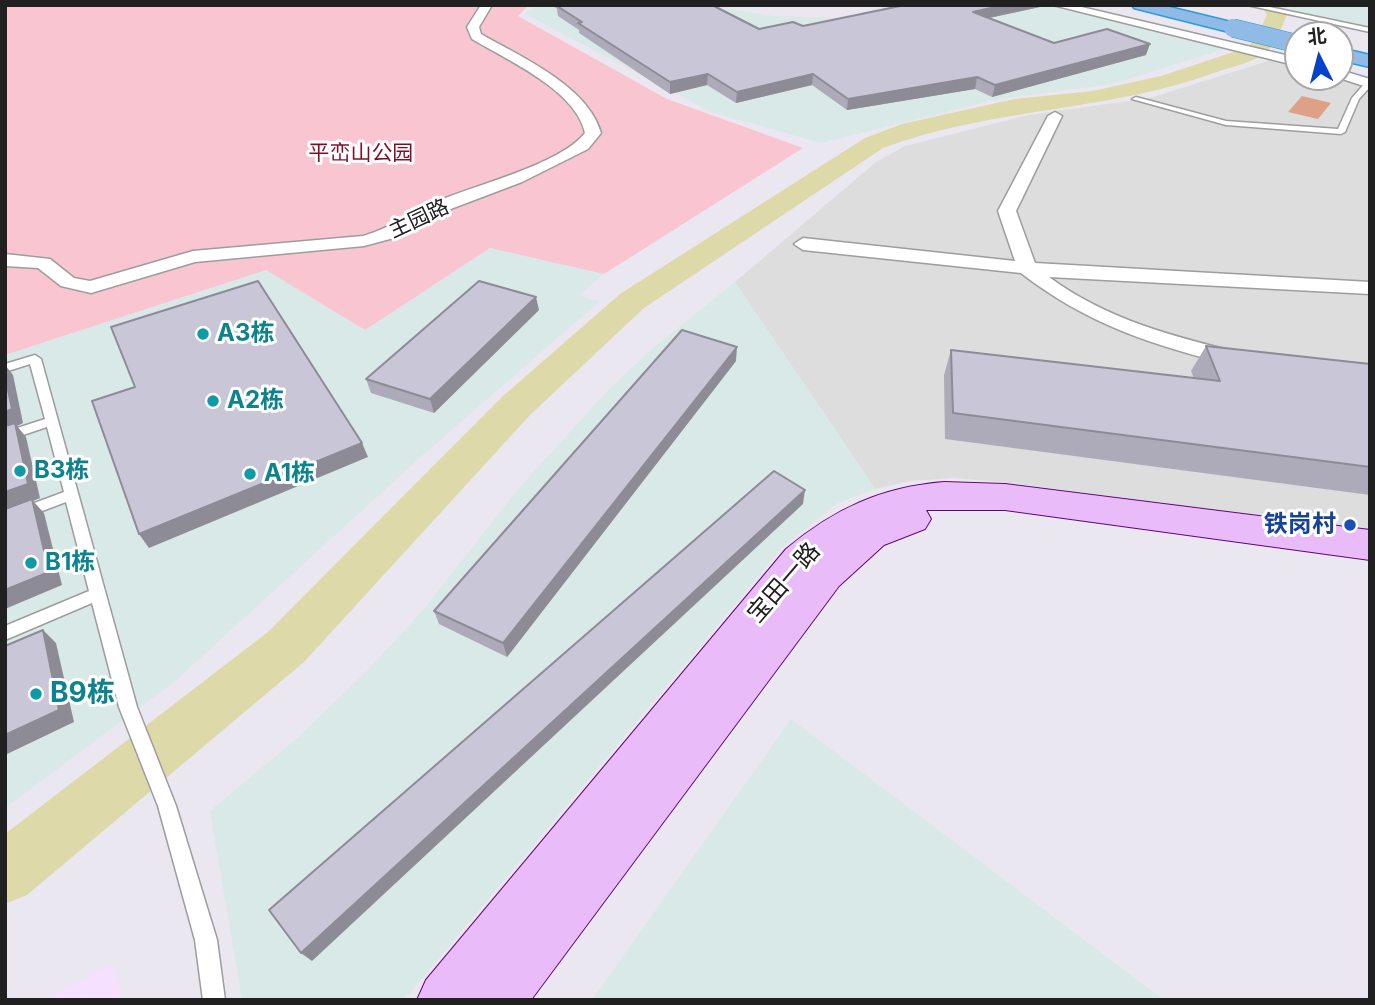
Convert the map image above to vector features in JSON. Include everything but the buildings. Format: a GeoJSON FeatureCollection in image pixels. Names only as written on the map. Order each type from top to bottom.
{"type":"FeatureCollection","features":[{"type":"Feature","properties":{"kind":"highway"},"geometry":{"type":"LineString","coordinates":[[1140,5],[1284,33]]}},
{"type":"Feature","properties":{"kind":"highway"},"geometry":{"type":"LineString","coordinates":[[1168,5],[1284,40]]}},
{"type":"Feature","properties":{"kind":"main road","name":"宝田一路"},"geometry":{"type":"LineString","coordinates":[[446,1000],[800,560],[851,517],[885,503],[918,496],[958,494],[1006,497],[1370,545]]}},
{"type":"Feature","properties":{"kind":"main road","name":"宝田一路"},"geometry":{"type":"LineString","coordinates":[[495,1000],[825,575],[871,535],[919,517],[988,515],[1370,567]]}},
{"type":"Feature","properties":{"kind":"street","name":"主园路"},"geometry":{"type":"LineString","coordinates":[[5,260],[43,263],[68,282],[91,287],[193,257],[364,241],[396,232],[442,206],[500,185],[583,146],[593,133],[589,117],[542,74],[476,36],[473,27],[487,5]]}},
{"type":"Feature","properties":{"kind":"street"},"geometry":{"type":"LineString","coordinates":[[1058,5],[1284,59]]}},
{"type":"Feature","properties":{"kind":"street"},"geometry":{"type":"LineString","coordinates":[[1055,116],[1007,211],[1027,268],[1083,307],[1121,325],[1198,351],[1257,363]]}},
{"type":"Feature","properties":{"kind":"street"},"geometry":{"type":"LineString","coordinates":[[803,244],[1027,268],[1370,288]]}},
{"type":"Feature","properties":{"kind":"lane"},"geometry":{"type":"LineString","coordinates":[[1253,6],[1370,30]]}},
{"type":"Feature","properties":{"kind":"lane"},"geometry":{"type":"LineString","coordinates":[[1136,99],[1226,123],[1341,132],[1356,98],[1369,84]]}},
{"type":"Feature","properties":{"kind":"lane"},"geometry":{"type":"LineString","coordinates":[[5,368],[35,359],[128,707],[167,806],[206,940],[214,1000]]}},
{"type":"Feature","properties":{"kind":"lane"},"geometry":{"type":"LineString","coordinates":[[5,437],[51,421]]}},
{"type":"Feature","properties":{"kind":"lane"},"geometry":{"type":"LineString","coordinates":[[5,520],[71,495]]}},
{"type":"Feature","properties":{"kind":"lane"},"geometry":{"type":"LineString","coordinates":[[5,633],[98,594]]}},
{"type":"Feature","properties":{"kind":"shaded area"},"geometry":{"type":"Polygon","coordinates":[[[539,5],[699,5],[774,16],[842,18],[894,5],[1070,5],[1238,45],[1112,84],[999,99],[821,143],[711,112],[525,14],[539,5]]]}},
{"type":"Feature","properties":{"kind":"shaded area"},"geometry":{"type":"Polygon","coordinates":[[[1291,5],[1370,5],[1370,26],[1354,21],[1293,11],[1291,5]]]}},
{"type":"Feature","properties":{"kind":"shaded area","name":"铁岗村"},"geometry":{"type":"Polygon","coordinates":[[[1280,54],[1284,55],[1284,91],[1354,91],[1354,73],[1370,78],[1370,530],[1003,482],[953,478],[910,481],[875,489],[735,282],[876,162],[905,146],[1029,115],[1150,98],[1268,61],[1280,54]]]}},
{"type":"Feature","properties":{"kind":"shaded area"},"geometry":{"type":"Polygon","coordinates":[[[1302,96],[1331,103],[1318,119],[1288,112],[1302,96]]]}},
{"type":"Feature","properties":{"kind":"shaded area"},"geometry":{"type":"Polygon","coordinates":[[[490,248],[604,274],[579,295],[599,302],[424,454],[174,682],[5,808],[5,355],[266,270],[365,330],[490,248]]]}},
{"type":"Feature","properties":{"kind":"shaded area"},"geometry":{"type":"Polygon","coordinates":[[[735,282],[875,489],[836,504],[781,549],[404,1000],[242,1000],[210,811],[296,739],[366,672],[423,610],[518,489],[610,388],[653,348],[735,282]]]}},
{"type":"Feature","properties":{"kind":"shaded area"},"geometry":{"type":"Polygon","coordinates":[[[791,719],[1164,1000],[592,1000],[791,719]]]}},
{"type":"Feature","properties":{"kind":"shaded area"},"geometry":{"type":"Polygon","coordinates":[[[111,965],[123,1000],[43,1000],[111,965]]]}},
{"type":"Feature","properties":{"kind":"green space","name":"平峦山公园"},"geometry":{"type":"Polygon","coordinates":[[[5,5],[529,5],[518,16],[667,99],[803,148],[604,274],[490,248],[365,330],[266,270],[5,355],[5,5]]]}},
{"type":"Feature","properties":{"kind":"waterway"},"geometry":{"type":"LineString","coordinates":[[5,873],[286,647],[516,406],[632,301],[874,143],[911,129],[1015,106],[1093,98],[1167,82],[1253,52],[1264,43],[1277,15],[1271,5]]}},
{"type":"Feature","properties":{"kind":"place","name":"A3栋"},"geometry":{"type":"Point","coordinates":[203,334]}},
{"type":"Feature","properties":{"kind":"place","name":"A2栋"},"geometry":{"type":"Point","coordinates":[213,401]}},
{"type":"Feature","properties":{"kind":"place","name":"B3栋"},"geometry":{"type":"Point","coordinates":[20,471]}},
{"type":"Feature","properties":{"kind":"place","name":"A1栋"},"geometry":{"type":"Point","coordinates":[250,474]}},
{"type":"Feature","properties":{"kind":"place","name":"铁岗村"},"geometry":{"type":"Point","coordinates":[1350,525]}},
{"type":"Feature","properties":{"kind":"place","name":"B1栋"},"geometry":{"type":"Point","coordinates":[31,563]}},
{"type":"Feature","properties":{"kind":"place","name":"B9栋"},"geometry":{"type":"Point","coordinates":[36,694]}}]}
